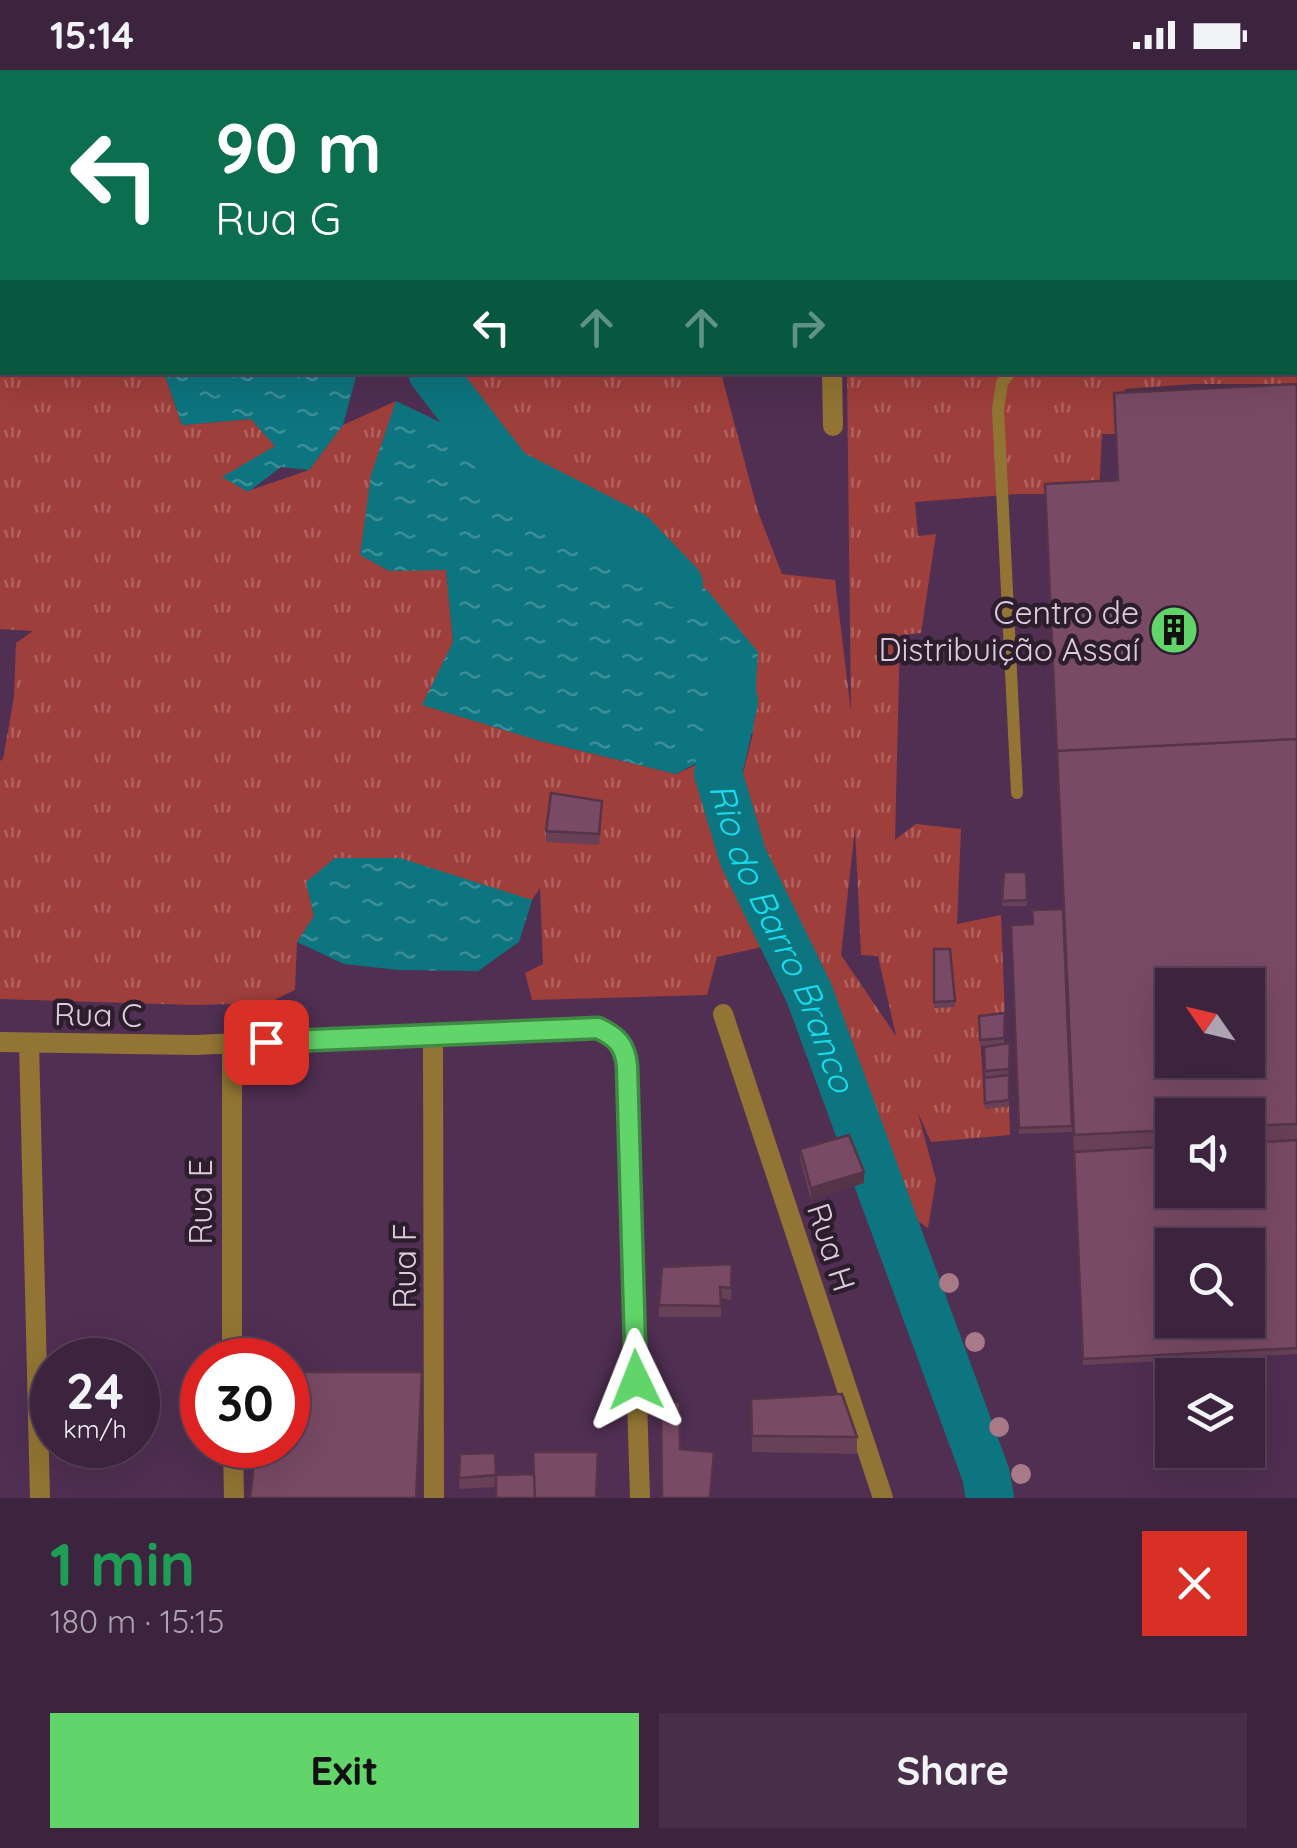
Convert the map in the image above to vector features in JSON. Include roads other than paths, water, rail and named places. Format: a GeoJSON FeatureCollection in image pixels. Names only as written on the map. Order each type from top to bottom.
{"type":"FeatureCollection","features":[{"type":"Feature","properties":{"kind":"street"},"geometry":{"type":"LineString","coordinates":[[832,375],[833,426]]}},
{"type":"Feature","properties":{"kind":"street","name":"Rua H"},"geometry":{"type":"LineString","coordinates":[[723,1014],[883,1498]]}},
{"type":"Feature","properties":{"kind":"street","name":"Rua C"},"geometry":{"type":"LineString","coordinates":[[0,1042],[195,1045],[598,1028],[616,1036],[626,1051],[640,1498]]}},
{"type":"Feature","properties":{"kind":"street","name":"Rua F"},"geometry":{"type":"LineString","coordinates":[[432,1035],[434,1498]]}},
{"type":"Feature","properties":{"kind":"street"},"geometry":{"type":"LineString","coordinates":[[29,1043],[40,1498]]}},
{"type":"Feature","properties":{"kind":"street","name":"Rua E"},"geometry":{"type":"LineString","coordinates":[[232,1044],[232,1338]]}},
{"type":"Feature","properties":{"kind":"street"},"geometry":{"type":"LineString","coordinates":[[233,1468],[234,1498]]}},
{"type":"Feature","properties":{"kind":"lane"},"geometry":{"type":"LineString","coordinates":[[1008,375],[1002,383],[998,409],[1017,793]]}},
{"type":"Feature","properties":{"kind":"water"},"geometry":{"type":"Polygon","coordinates":[[[165,375],[356,375],[343,425],[309,470],[281,467],[248,492],[222,477],[275,446],[251,419],[182,425],[165,375]]]}},
{"type":"Feature","properties":{"kind":"water"},"geometry":{"type":"Polygon","coordinates":[[[396,401],[536,468],[707,590],[758,652],[753,733],[676,774],[537,740],[422,705],[453,642],[446,570],[389,571],[360,555],[371,475],[396,401]]]}},
{"type":"Feature","properties":{"kind":"water"},"geometry":{"type":"Polygon","coordinates":[[[335,858],[400,858],[532,900],[519,942],[478,971],[399,970],[344,964],[297,942],[314,916],[306,882],[335,858]]]}},
{"type":"Feature","properties":{"kind":"waterway","name":"Rio do Barro Branco"},"geometry":{"type":"LineString","coordinates":[[434,375],[509,472],[632,535],[679,584]]}},
{"type":"Feature","properties":{"kind":"waterway","name":"Rio do Barro Branco"},"geometry":{"type":"LineString","coordinates":[[731,684],[734,702],[718,773],[743,857],[809,993],[986,1475],[990,1498]]}},
{"type":"Feature","properties":{"kind":"place","name":"Centro de Distribuição Assaí"},"geometry":{"type":"Point","coordinates":[1174,630]}}]}
